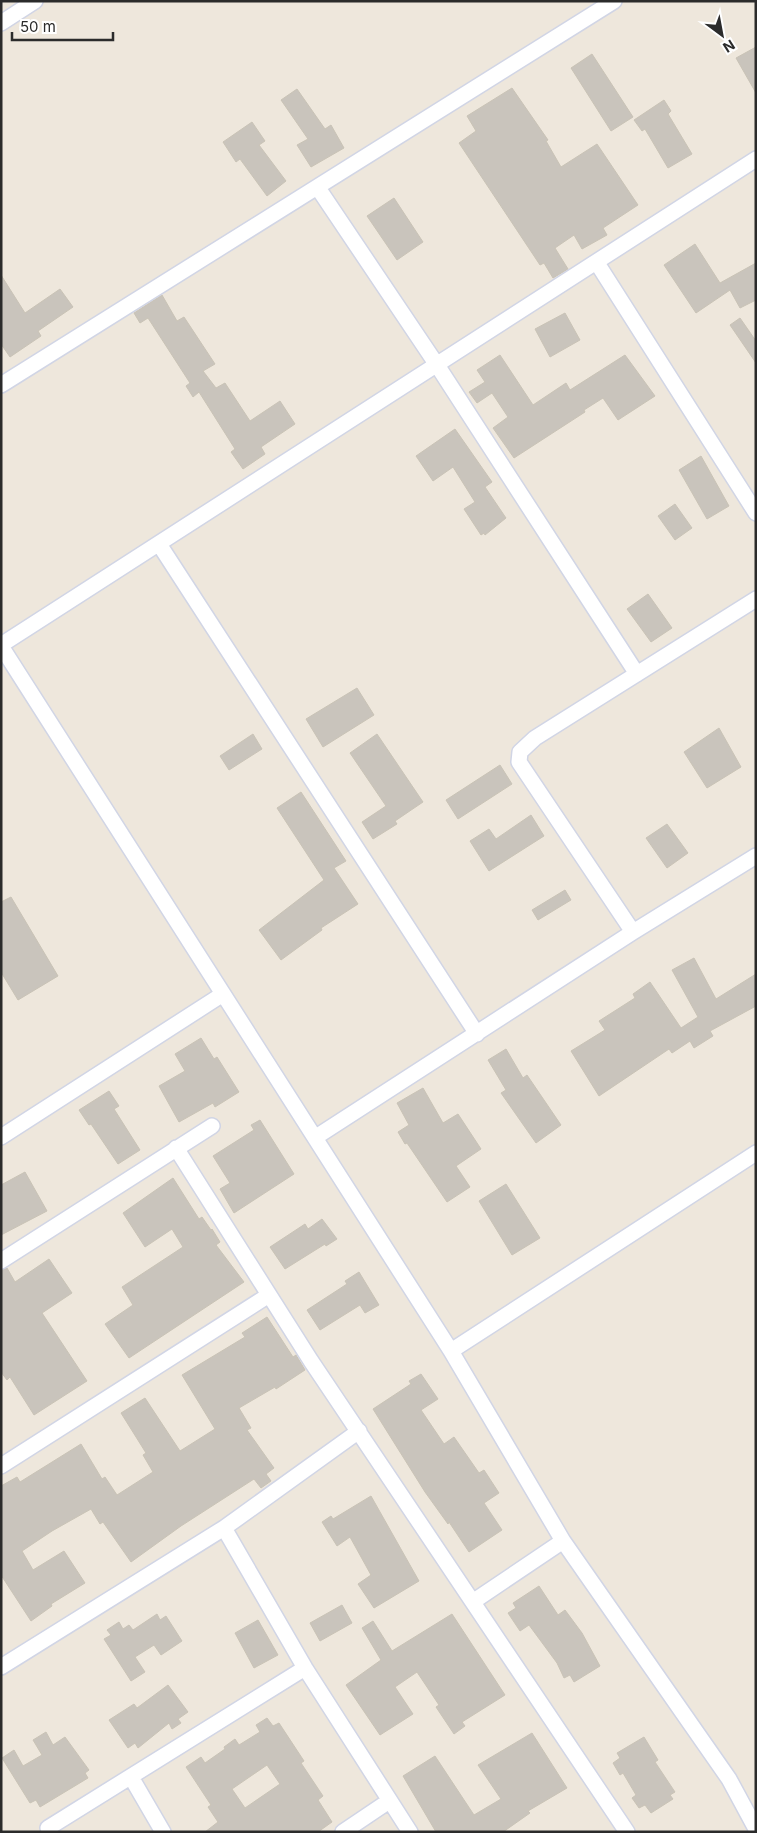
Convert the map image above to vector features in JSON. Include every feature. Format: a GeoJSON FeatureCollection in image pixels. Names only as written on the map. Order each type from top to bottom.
{"type":"FeatureCollection","features":[{"type":"Feature","properties":{"kind":"street"},"geometry":{"type":"LineString","coordinates":[[1,23],[35,1]]}},
{"type":"Feature","properties":{"kind":"street"},"geometry":{"type":"LineString","coordinates":[[1,385],[614,1]]}},
{"type":"Feature","properties":{"kind":"street"},"geometry":{"type":"LineString","coordinates":[[754,163],[1,645],[316,1137],[450,1351],[563,1541],[729,1780],[756,1829]]}},
{"type":"Feature","properties":{"kind":"street"},"geometry":{"type":"LineString","coordinates":[[318,188],[437,365],[637,674]]}},
{"type":"Feature","properties":{"kind":"street"},"geometry":{"type":"LineString","coordinates":[[597,263],[756,513]]}},
{"type":"Feature","properties":{"kind":"street"},"geometry":{"type":"LineString","coordinates":[[159,544],[477,1034]]}},
{"type":"Feature","properties":{"kind":"street"},"geometry":{"type":"LineString","coordinates":[[633,932],[519,762],[520,752],[528,743],[756,599]]}},
{"type":"Feature","properties":{"kind":"street"},"geometry":{"type":"LineString","coordinates":[[316,1137],[633,932],[756,856]]}},
{"type":"Feature","properties":{"kind":"street"},"geometry":{"type":"LineString","coordinates":[[1,1137],[223,994]]}},
{"type":"Feature","properties":{"kind":"street"},"geometry":{"type":"LineString","coordinates":[[1,1261],[212,1126]]}},
{"type":"Feature","properties":{"kind":"street"},"geometry":{"type":"LineString","coordinates":[[176,1148],[269,1295],[627,1832]]}},
{"type":"Feature","properties":{"kind":"street"},"geometry":{"type":"LineString","coordinates":[[450,1351],[756,1153]]}},
{"type":"Feature","properties":{"kind":"street"},"geometry":{"type":"LineString","coordinates":[[1,1466],[269,1295]]}},
{"type":"Feature","properties":{"kind":"street"},"geometry":{"type":"LineString","coordinates":[[1,1667],[224,1528],[359,1431]]}},
{"type":"Feature","properties":{"kind":"street"},"geometry":{"type":"LineString","coordinates":[[224,1528],[305,1668],[410,1832]]}},
{"type":"Feature","properties":{"kind":"street"},"geometry":{"type":"LineString","coordinates":[[474,1601],[563,1541]]}},
{"type":"Feature","properties":{"kind":"street"},"geometry":{"type":"LineString","coordinates":[[48,1828],[305,1668]]}},
{"type":"Feature","properties":{"kind":"street"},"geometry":{"type":"LineString","coordinates":[[131,1777],[163,1832]]}},
{"type":"Feature","properties":{"kind":"street"},"geometry":{"type":"LineString","coordinates":[[343,1832],[390,1801]]}},
{"type":"Feature","properties":{"kind":"building"},"geometry":{"type":"Polygon","coordinates":[[[756,47],[756,93],[736,58],[756,47]]]}},
{"type":"Feature","properties":{"kind":"building"},"geometry":{"type":"Polygon","coordinates":[[[592,54],[633,117],[611,131],[571,68],[592,54]]]}},
{"type":"Feature","properties":{"kind":"building"},"geometry":{"type":"Polygon","coordinates":[[[512,88],[548,140],[546,141],[561,167],[597,144],[638,205],[603,228],[607,235],[582,249],[574,235],[555,248],[568,269],[553,278],[544,263],[540,265],[459,143],[476,131],[467,116],[512,88]]]}},
{"type":"Feature","properties":{"kind":"building"},"geometry":{"type":"Polygon","coordinates":[[[297,89],[325,129],[331,125],[344,148],[311,167],[297,145],[308,139],[281,100],[297,89]]]}},
{"type":"Feature","properties":{"kind":"building"},"geometry":{"type":"Polygon","coordinates":[[[664,100],[671,111],[668,114],[692,154],[668,168],[645,129],[642,131],[634,120],[664,100]]]}},
{"type":"Feature","properties":{"kind":"building"},"geometry":{"type":"Polygon","coordinates":[[[252,122],[265,141],[259,145],[286,181],[267,196],[240,159],[236,162],[223,142],[252,122]]]}},
{"type":"Feature","properties":{"kind":"building"},"geometry":{"type":"Polygon","coordinates":[[[394,198],[423,242],[397,260],[367,216],[394,198]]]}},
{"type":"Feature","properties":{"kind":"building"},"geometry":{"type":"Polygon","coordinates":[[[695,244],[720,283],[756,263],[756,300],[740,308],[730,290],[696,313],[664,265],[695,244]]]}},
{"type":"Feature","properties":{"kind":"building"},"geometry":{"type":"Polygon","coordinates":[[[1,275],[25,313],[60,289],[73,307],[38,331],[41,336],[10,357],[1,344],[1,275]]]}},
{"type":"Feature","properties":{"kind":"building"},"geometry":{"type":"Polygon","coordinates":[[[162,295],[177,321],[184,317],[215,364],[203,371],[216,388],[225,383],[250,421],[280,401],[295,424],[261,447],[265,454],[243,469],[231,452],[235,449],[199,392],[193,397],[186,386],[190,383],[148,318],[140,323],[134,313],[162,295]]]}},
{"type":"Feature","properties":{"kind":"building"},"geometry":{"type":"Polygon","coordinates":[[[565,313],[580,340],[550,357],[535,329],[565,313]]]}},
{"type":"Feature","properties":{"kind":"building"},"geometry":{"type":"Polygon","coordinates":[[[740,318],[756,341],[756,363],[730,325],[740,318]]]}},
{"type":"Feature","properties":{"kind":"building"},"geometry":{"type":"Polygon","coordinates":[[[500,355],[533,405],[566,383],[570,390],[625,355],[655,396],[618,420],[603,398],[584,410],[585,412],[514,458],[493,428],[508,417],[492,393],[477,403],[469,392],[485,382],[477,370],[500,355]]]}},
{"type":"Feature","properties":{"kind":"building"},"geometry":{"type":"Polygon","coordinates":[[[455,429],[492,482],[485,487],[506,518],[485,535],[484,533],[481,535],[464,509],[475,502],[453,467],[433,481],[416,456],[455,429]]]}},
{"type":"Feature","properties":{"kind":"building"},"geometry":{"type":"Polygon","coordinates":[[[701,456],[729,506],[707,519],[679,470],[701,456]]]}},
{"type":"Feature","properties":{"kind":"building"},"geometry":{"type":"Polygon","coordinates":[[[675,504],[692,528],[675,540],[658,516],[675,504]]]}},
{"type":"Feature","properties":{"kind":"building"},"geometry":{"type":"Polygon","coordinates":[[[648,594],[672,628],[651,642],[627,609],[648,594]]]}},
{"type":"Feature","properties":{"kind":"building"},"geometry":{"type":"Polygon","coordinates":[[[357,688],[374,715],[323,747],[306,719],[357,688]]]}},
{"type":"Feature","properties":{"kind":"building"},"geometry":{"type":"Polygon","coordinates":[[[719,728],[741,767],[707,788],[684,752],[719,728]]]}},
{"type":"Feature","properties":{"kind":"building"},"geometry":{"type":"Polygon","coordinates":[[[253,734],[262,749],[229,770],[220,756],[253,734]]]}},
{"type":"Feature","properties":{"kind":"building"},"geometry":{"type":"Polygon","coordinates":[[[377,734],[423,802],[395,821],[397,824],[373,839],[362,822],[386,806],[350,753],[377,734]]]}},
{"type":"Feature","properties":{"kind":"building"},"geometry":{"type":"Polygon","coordinates":[[[500,765],[512,784],[458,819],[446,800],[500,765]]]}},
{"type":"Feature","properties":{"kind":"building"},"geometry":{"type":"Polygon","coordinates":[[[301,792],[346,861],[334,868],[358,904],[321,928],[322,930],[281,960],[259,930],[324,880],[277,808],[301,792]]]}},
{"type":"Feature","properties":{"kind":"building"},"geometry":{"type":"Polygon","coordinates":[[[531,815],[544,836],[489,871],[470,841],[489,829],[496,839],[531,815]]]}},
{"type":"Feature","properties":{"kind":"building"},"geometry":{"type":"Polygon","coordinates":[[[667,824],[688,853],[667,868],[646,838],[667,824]]]}},
{"type":"Feature","properties":{"kind":"building"},"geometry":{"type":"Polygon","coordinates":[[[565,890],[571,900],[538,920],[532,910],[565,890]]]}},
{"type":"Feature","properties":{"kind":"building"},"geometry":{"type":"Polygon","coordinates":[[[11,897],[58,976],[18,1000],[1,972],[1,902],[11,897]]]}},
{"type":"Feature","properties":{"kind":"building"},"geometry":{"type":"Polygon","coordinates":[[[694,958],[716,999],[756,974],[756,1006],[710,1031],[713,1036],[694,1048],[690,1041],[672,1053],[669,1049],[599,1096],[571,1051],[605,1030],[599,1021],[635,998],[633,994],[650,982],[681,1028],[698,1017],[672,970],[694,958]]]}},
{"type":"Feature","properties":{"kind":"building"},"geometry":{"type":"Polygon","coordinates":[[[201,1038],[214,1059],[217,1057],[239,1092],[215,1107],[213,1103],[179,1122],[159,1086],[185,1071],[175,1054],[201,1038]]]}},
{"type":"Feature","properties":{"kind":"building"},"geometry":{"type":"Polygon","coordinates":[[[506,1049],[523,1078],[527,1075],[561,1125],[536,1143],[501,1093],[506,1090],[488,1060],[506,1049]]]}},
{"type":"Feature","properties":{"kind":"building"},"geometry":{"type":"Polygon","coordinates":[[[423,1088],[443,1123],[458,1114],[481,1149],[456,1166],[470,1187],[447,1202],[398,1132],[409,1125],[397,1103],[423,1088]]]}},
{"type":"Feature","properties":{"kind":"building"},"geometry":{"type":"Polygon","coordinates":[[[109,1091],[119,1106],[114,1109],[140,1150],[118,1164],[91,1124],[89,1125],[79,1110],[109,1091]]]}},
{"type":"Feature","properties":{"kind":"building"},"geometry":{"type":"Polygon","coordinates":[[[260,1120],[294,1174],[234,1213],[220,1189],[230,1183],[213,1156],[254,1130],[251,1125],[260,1120]]]}},
{"type":"Feature","properties":{"kind":"building"},"geometry":{"type":"Polygon","coordinates":[[[25,1172],[47,1211],[1,1235],[1,1185],[25,1172]]]}},
{"type":"Feature","properties":{"kind":"building"},"geometry":{"type":"Polygon","coordinates":[[[173,1178],[199,1219],[202,1217],[212,1229],[220,1242],[216,1245],[244,1282],[129,1358],[105,1324],[133,1305],[122,1287],[183,1247],[172,1229],[145,1247],[123,1213],[173,1178]]]}},
{"type":"Feature","properties":{"kind":"building"},"geometry":{"type":"Polygon","coordinates":[[[506,1184],[540,1238],[512,1255],[479,1201],[506,1184]]]}},
{"type":"Feature","properties":{"kind":"building"},"geometry":{"type":"Polygon","coordinates":[[[322,1219],[337,1239],[326,1246],[325,1244],[285,1269],[270,1247],[305,1224],[308,1229],[322,1219]]]}},
{"type":"Feature","properties":{"kind":"building"},"geometry":{"type":"Polygon","coordinates":[[[49,1259],[72,1293],[42,1313],[87,1381],[34,1415],[10,1377],[7,1380],[1,1372],[1,1270],[7,1268],[15,1282],[49,1259]]]}},
{"type":"Feature","properties":{"kind":"building"},"geometry":{"type":"Polygon","coordinates":[[[359,1272],[379,1305],[365,1313],[360,1305],[320,1330],[307,1310],[347,1284],[345,1281],[359,1272]]]}},
{"type":"Feature","properties":{"kind":"building"},"geometry":{"type":"Polygon","coordinates":[[[267,1317],[293,1357],[296,1355],[305,1370],[276,1389],[275,1387],[239,1408],[251,1428],[247,1430],[274,1468],[266,1474],[271,1481],[261,1488],[254,1479],[181,1526],[131,1562],[103,1522],[100,1524],[91,1509],[52,1531],[22,1551],[33,1570],[64,1551],[85,1583],[51,1604],[52,1606],[31,1621],[1,1575],[1,1486],[17,1477],[20,1482],[81,1444],[102,1479],[105,1477],[117,1495],[153,1472],[143,1455],[146,1453],[121,1413],[145,1398],[180,1451],[215,1429],[182,1375],[245,1337],[242,1333],[267,1317]]]}},
{"type":"Feature","properties":{"kind":"building"},"geometry":{"type":"Polygon","coordinates":[[[421,1374],[438,1399],[421,1410],[444,1444],[454,1437],[479,1473],[484,1470],[499,1493],[484,1503],[502,1530],[469,1552],[449,1522],[448,1524],[425,1492],[373,1409],[411,1384],[409,1381],[421,1374]]]}},
{"type":"Feature","properties":{"kind":"building"},"geometry":{"type":"Polygon","coordinates":[[[371,1496],[419,1581],[374,1608],[358,1584],[371,1575],[350,1537],[337,1546],[322,1522],[331,1516],[333,1519],[371,1496]]]}},
{"type":"Feature","properties":{"kind":"building"},"geometry":{"type":"Polygon","coordinates":[[[539,1586],[558,1615],[565,1610],[582,1633],[600,1666],[574,1682],[570,1675],[564,1678],[557,1663],[529,1625],[520,1631],[508,1613],[516,1608],[513,1603],[539,1586]]]}},
{"type":"Feature","properties":{"kind":"building"},"geometry":{"type":"Polygon","coordinates":[[[342,1605],[352,1623],[320,1641],[310,1623],[342,1605]]]}},
{"type":"Feature","properties":{"kind":"building"},"geometry":{"type":"Polygon","coordinates":[[[157,1614],[160,1620],[166,1616],[182,1641],[161,1655],[154,1645],[135,1657],[145,1672],[131,1681],[104,1639],[111,1635],[107,1630],[119,1622],[123,1629],[129,1625],[133,1630],[157,1614]]]}},
{"type":"Feature","properties":{"kind":"building"},"geometry":{"type":"Polygon","coordinates":[[[452,1614],[505,1695],[462,1722],[465,1726],[454,1734],[436,1707],[439,1705],[417,1672],[395,1687],[413,1714],[380,1735],[346,1685],[381,1660],[362,1628],[373,1621],[392,1651],[452,1614]]]}},
{"type":"Feature","properties":{"kind":"building"},"geometry":{"type":"Polygon","coordinates":[[[258,1620],[278,1655],[254,1668],[235,1633],[258,1620]]]}},
{"type":"Feature","properties":{"kind":"building"},"geometry":{"type":"Polygon","coordinates":[[[168,1685],[188,1712],[178,1719],[181,1723],[172,1729],[169,1723],[138,1748],[135,1743],[128,1748],[109,1720],[134,1704],[137,1708],[168,1685]]]}},
{"type":"Feature","properties":{"kind":"building"},"geometry":{"type":"Polygon","coordinates":[[[267,1718],[273,1726],[279,1723],[304,1761],[301,1763],[323,1796],[318,1800],[332,1822],[318,1832],[205,1832],[218,1822],[208,1807],[211,1805],[186,1767],[201,1757],[205,1763],[225,1749],[224,1747],[235,1739],[239,1745],[260,1732],[256,1725],[267,1718]],[[267,1765],[232,1789],[245,1808],[280,1784],[267,1765]]]}},
{"type":"Feature","properties":{"kind":"building"},"geometry":{"type":"Polygon","coordinates":[[[46,1732],[53,1745],[65,1737],[89,1770],[85,1773],[88,1778],[40,1807],[36,1800],[30,1803],[2,1758],[14,1750],[23,1766],[42,1755],[33,1740],[46,1732]]]}},
{"type":"Feature","properties":{"kind":"building"},"geometry":{"type":"Polygon","coordinates":[[[532,1733],[567,1788],[528,1811],[530,1813],[503,1832],[436,1832],[403,1776],[435,1756],[474,1815],[501,1799],[478,1765],[532,1733]]]}},
{"type":"Feature","properties":{"kind":"building"},"geometry":{"type":"Polygon","coordinates":[[[644,1737],[658,1760],[655,1762],[675,1792],[670,1795],[673,1799],[651,1813],[645,1805],[639,1808],[632,1798],[636,1795],[623,1773],[620,1775],[613,1763],[620,1758],[617,1753],[644,1737]]]}}]}
